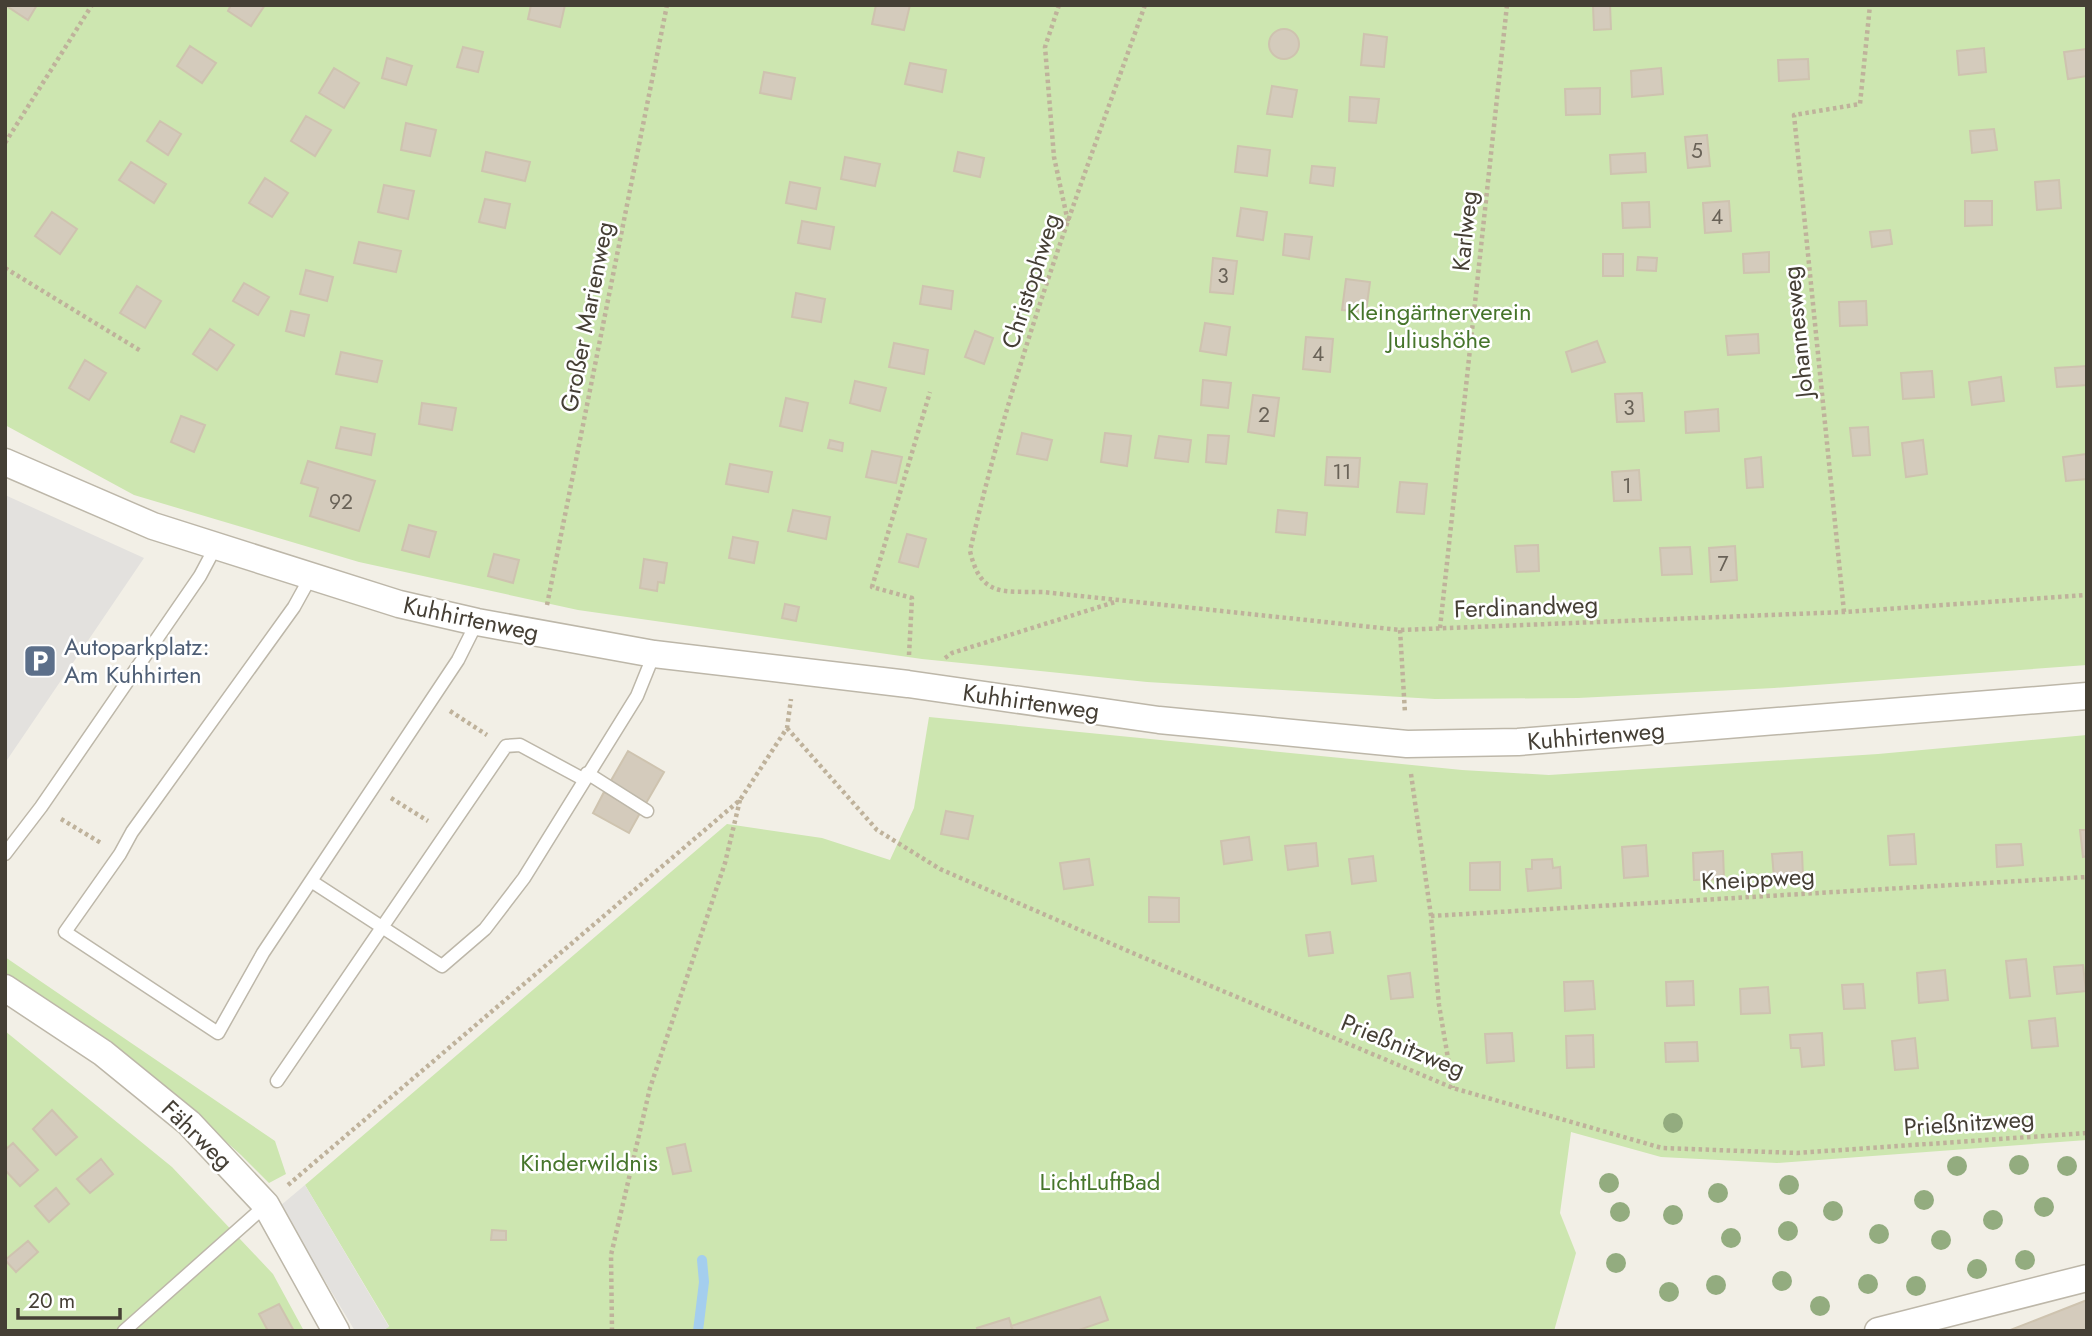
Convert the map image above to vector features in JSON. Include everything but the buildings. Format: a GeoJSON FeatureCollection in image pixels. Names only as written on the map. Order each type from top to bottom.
{"type":"FeatureCollection","features":[{"type":"Feature","properties":{"kind":"street","name":"Kuhhirtenweg"},"geometry":{"type":"LineString","coordinates":[[5,461],[153,526],[310,578],[399,604],[477,622],[654,654],[908,684],[1158,720],[1407,744],[1518,743],[2087,696]]}},
{"type":"Feature","properties":{"kind":"street","name":"Fährweg"},"geometry":{"type":"LineString","coordinates":[[5,988],[103,1053],[178,1114],[266,1205],[336,1331]]}},
{"type":"Feature","properties":{"kind":"street"},"geometry":{"type":"LineString","coordinates":[[1878,1331],[2087,1278]]}},
{"type":"Feature","properties":{"kind":"lane"},"geometry":{"type":"LineString","coordinates":[[5,854],[41,807],[200,576],[216,546]]}},
{"type":"Feature","properties":{"kind":"lane"},"geometry":{"type":"LineString","coordinates":[[310,578],[294,607],[132,831],[120,854],[65,932],[218,1034],[263,953],[458,660],[477,622]]}},
{"type":"Feature","properties":{"kind":"lane"},"geometry":{"type":"LineString","coordinates":[[311,881],[442,966],[485,929],[524,878],[637,696],[654,654]]}},
{"type":"Feature","properties":{"kind":"lane"},"geometry":{"type":"LineString","coordinates":[[277,1081],[506,746],[520,745],[585,776],[648,811]]}},
{"type":"Feature","properties":{"kind":"lane"},"geometry":{"type":"LineString","coordinates":[[124,1331],[266,1205]]}},
{"type":"Feature","properties":{"kind":"path"},"geometry":{"type":"LineString","coordinates":[[5,143],[92,5]]}},
{"type":"Feature","properties":{"kind":"path","name":"Großer Marienweg"},"geometry":{"type":"LineString","coordinates":[[541,635],[667,5]]}},
{"type":"Feature","properties":{"kind":"path"},"geometry":{"type":"LineString","coordinates":[[1059,5],[1045,47],[1054,157],[1068,223]]}},
{"type":"Feature","properties":{"kind":"path","name":"Christophweg"},"geometry":{"type":"LineString","coordinates":[[975,572],[970,551],[1007,407],[1145,5]]}},
{"type":"Feature","properties":{"kind":"path","name":"Karlweg"},"geometry":{"type":"LineString","coordinates":[[1440,628],[1507,5]]}},
{"type":"Feature","properties":{"kind":"path","name":"Johannesweg"},"geometry":{"type":"LineString","coordinates":[[1844,612],[1794,115],[1860,104],[1870,5]]}},
{"type":"Feature","properties":{"kind":"path"},"geometry":{"type":"LineString","coordinates":[[5,268],[141,351]]}},
{"type":"Feature","properties":{"kind":"path"},"geometry":{"type":"LineString","coordinates":[[908,684],[912,598],[872,587],[930,392]]}},
{"type":"Feature","properties":{"kind":"path","name":"Ferdinandweg"},"geometry":{"type":"LineString","coordinates":[[975,572],[986,583],[1000,591],[1043,592],[1400,631],[1844,612],[2087,595]]}},
{"type":"Feature","properties":{"kind":"path"},"geometry":{"type":"LineString","coordinates":[[908,684],[952,653],[1120,601]]}},
{"type":"Feature","properties":{"kind":"path"},"geometry":{"type":"LineString","coordinates":[[1400,631],[1407,744],[1431,916],[1439,1005],[1454,1088]]}},
{"type":"Feature","properties":{"kind":"path"},"geometry":{"type":"LineString","coordinates":[[266,1205],[740,800],[787,728],[795,671]]}},
{"type":"Feature","properties":{"kind":"path"},"geometry":{"type":"LineString","coordinates":[[432,700],[506,746]]}},
{"type":"Feature","properties":{"kind":"path","name":"Prießnitzweg"},"geometry":{"type":"LineString","coordinates":[[787,728],[877,830],[940,869],[1454,1088],[1662,1148],[1797,1153],[2087,1133]]}},
{"type":"Feature","properties":{"kind":"path"},"geometry":{"type":"LineString","coordinates":[[373,788],[447,832]]}},
{"type":"Feature","properties":{"kind":"path"},"geometry":{"type":"LineString","coordinates":[[612,1331],[611,1255],[650,1088],[724,863],[740,800]]}},
{"type":"Feature","properties":{"kind":"path"},"geometry":{"type":"LineString","coordinates":[[41,807],[120,854]]}},
{"type":"Feature","properties":{"kind":"path","name":"Kneippweg"},"geometry":{"type":"LineString","coordinates":[[1431,916],[2087,877]]}},
{"type":"Feature","properties":{"kind":"green space","name":"Kleingärtnerverein Juliushöhe"},"geometry":{"type":"Polygon","coordinates":[[[5,5],[2087,5],[2087,665],[1774,688],[1578,698],[1435,699],[1147,682],[922,659],[578,610],[359,562],[134,495],[5,425],[5,5]]]}},
{"type":"Feature","properties":{"kind":"green space"},"geometry":{"type":"Polygon","coordinates":[[[929,717],[1462,770],[1549,775],[1878,754],[2087,735],[2087,1140],[1777,1163],[1661,1157],[1571,1132],[1560,1213],[1576,1253],[1554,1331],[382,1331],[389,1326],[305,1185],[727,824],[822,838],[890,860],[914,808],[929,717]]]}},
{"type":"Feature","properties":{"kind":"green space"},"geometry":{"type":"Polygon","coordinates":[[[5,957],[275,1141],[286,1174],[269,1183],[149,1073],[5,973],[5,957]]]}},
{"type":"Feature","properties":{"kind":"green space"},"geometry":{"type":"Polygon","coordinates":[[[5,1031],[172,1167],[273,1274],[304,1331],[5,1331],[5,1031]]]}},
{"type":"Feature","properties":{"kind":"shaded area","name":"Autoparkplatz: Am Kuhhirten"},"geometry":{"type":"Polygon","coordinates":[[[5,495],[144,558],[5,763],[5,495]]]}},
{"type":"Feature","properties":{"kind":"shaded area"},"geometry":{"type":"Polygon","coordinates":[[[305,1185],[389,1327],[382,1331],[355,1331],[280,1206],[305,1185]]]}},
{"type":"Feature","properties":{"kind":"waterway"},"geometry":{"type":"LineString","coordinates":[[698,1331],[704,1282],[702,1260]]}},
{"type":"Feature","properties":{"kind":"place","name":"Autoparkplatz: Am Kuhhirten"},"geometry":{"type":"Point","coordinates":[40,661]}},
{"type":"Feature","properties":{"kind":"park label","name":"Kinderwildnis"},"geometry":{"type":"Point","coordinates":[589,1163]}},
{"type":"Feature","properties":{"kind":"park label","name":"LichtLuftBad"},"geometry":{"type":"Point","coordinates":[1100,1182]}}]}
